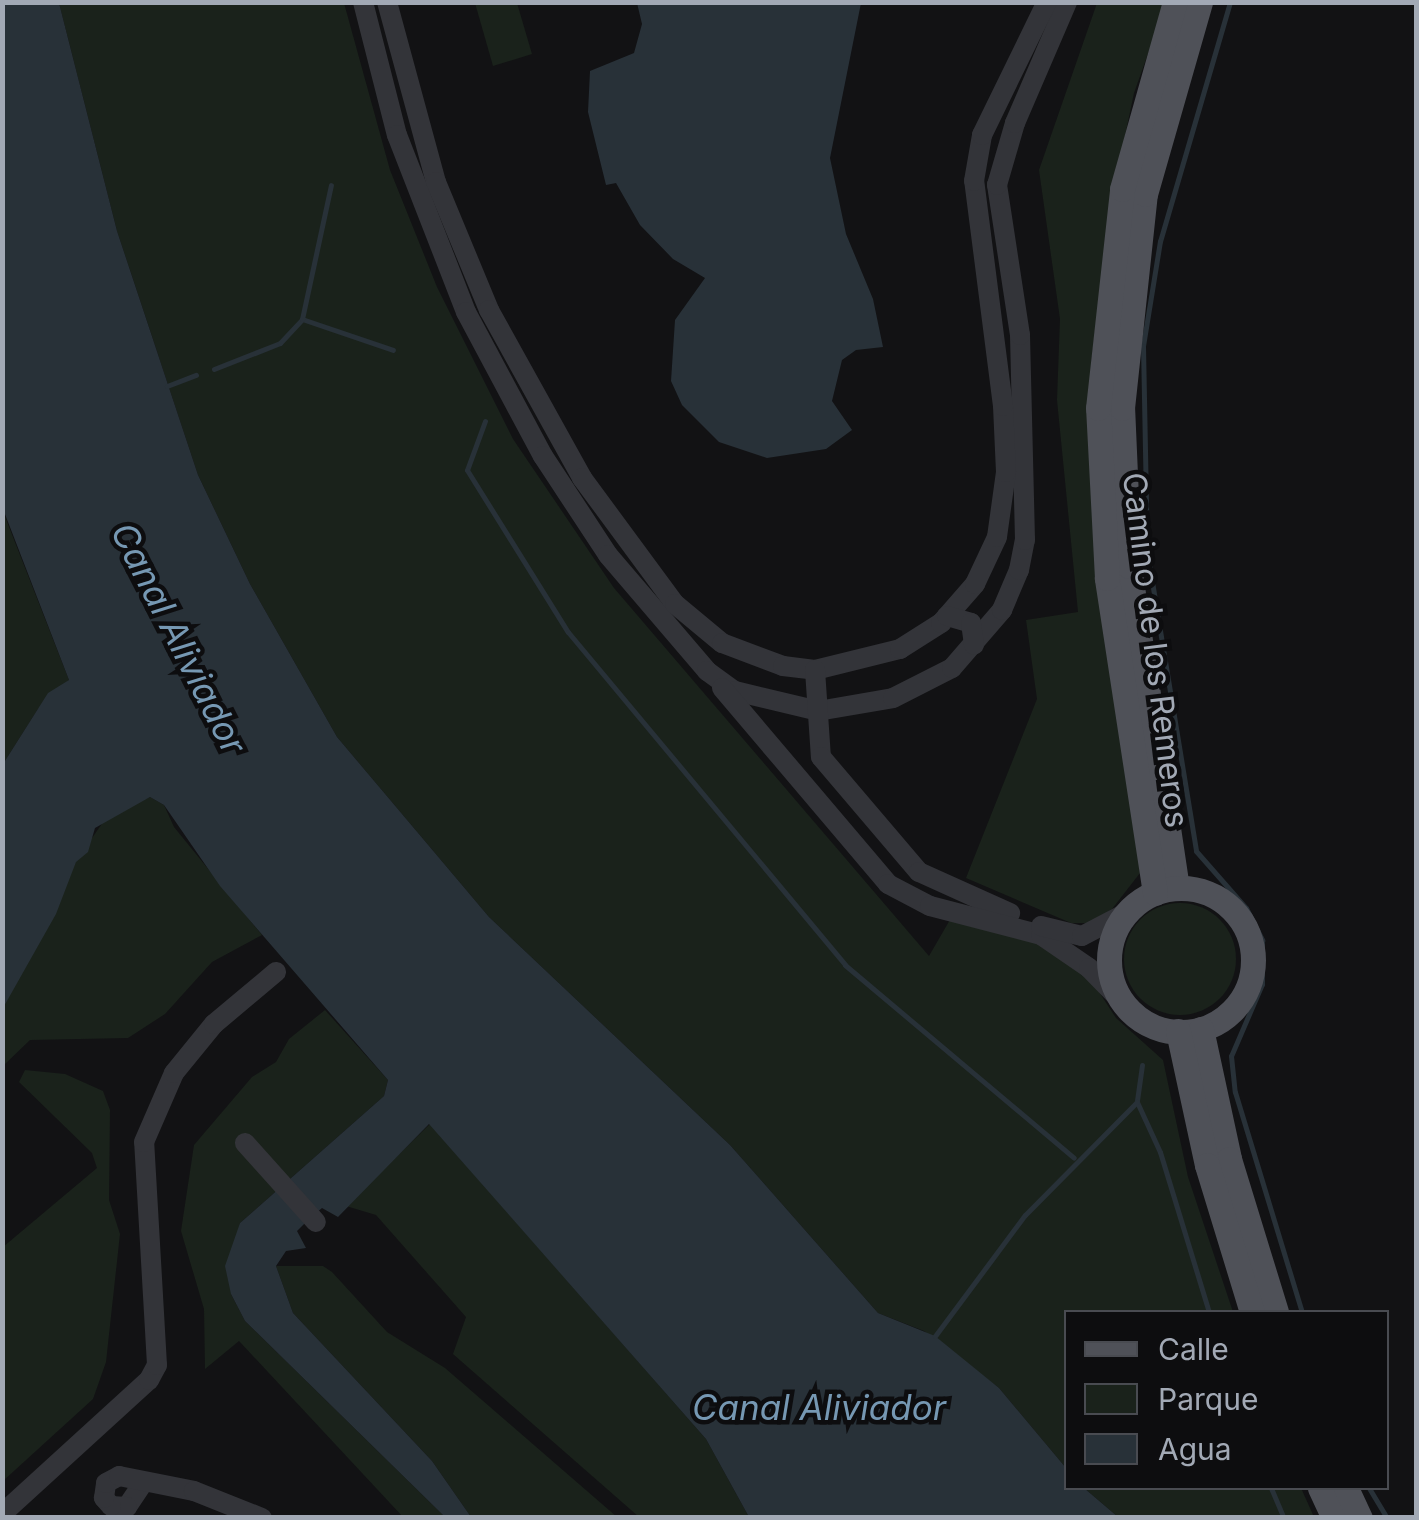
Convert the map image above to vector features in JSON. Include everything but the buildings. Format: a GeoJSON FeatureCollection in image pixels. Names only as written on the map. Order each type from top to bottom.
{"type":"FeatureCollection","features":[{"type":"Feature","properties":{"kind":"main road","name":"Camino de los Remeros"},"geometry":{"type":"LineString","coordinates":[[1166,891],[1107,578],[1098,408],[1122,189],[1175,2]]}},
{"type":"Feature","properties":{"kind":"main road","name":"Camino de los Remeros"},"geometry":{"type":"LineString","coordinates":[[1166,891],[1129,566],[1122,408],[1145,194],[1200,2]]}},
{"type":"Feature","properties":{"kind":"main road"},"geometry":{"type":"LineString","coordinates":[[1166,891],[1216,897],[1232,909],[1252,942],[1250,981],[1242,999],[1189,1030],[1156,1027],[1124,1004],[1114,987],[1110,948],[1126,913],[1166,891]]}},
{"type":"Feature","properties":{"kind":"main road"},"geometry":{"type":"LineString","coordinates":[[1189,1030],[1207,1165],[1251,1310]]}},
{"type":"Feature","properties":{"kind":"main road"},"geometry":{"type":"LineString","coordinates":[[1189,1030],[1275,1310]]}},
{"type":"Feature","properties":{"kind":"main road"},"geometry":{"type":"LineString","coordinates":[[1321,1490],[1334,1518]]}},
{"type":"Feature","properties":{"kind":"main road"},"geometry":{"type":"LineString","coordinates":[[1347,1490],[1360,1518]]}},
{"type":"Feature","properties":{"kind":"street"},"geometry":{"type":"LineString","coordinates":[[363,2],[397,136],[484,352],[608,555],[707,671],[740,701],[905,897],[1041,935],[1089,968],[1124,1004]]}},
{"type":"Feature","properties":{"kind":"street"},"geometry":{"type":"LineString","coordinates":[[387,2],[436,182],[489,310],[582,478],[674,604],[722,643],[760,659],[815,670],[900,650],[947,616],[967,593],[997,537],[1006,472],[974,181],[982,134],[1047,2]]}},
{"type":"Feature","properties":{"kind":"street"},"geometry":{"type":"LineString","coordinates":[[740,701],[818,711],[893,698],[952,668],[999,614],[1025,540],[1020,335],[997,184],[1015,123],[1067,2]]}},
{"type":"Feature","properties":{"kind":"street"},"geometry":{"type":"LineString","coordinates":[[967,593],[973,610],[999,614]]}},
{"type":"Feature","properties":{"kind":"street"},"geometry":{"type":"LineString","coordinates":[[947,616],[971,623],[974,646]]}},
{"type":"Feature","properties":{"kind":"street"},"geometry":{"type":"LineString","coordinates":[[740,701],[760,659]]}},
{"type":"Feature","properties":{"kind":"street"},"geometry":{"type":"LineString","coordinates":[[815,670],[821,757],[920,872],[1062,933],[1104,930],[1126,913]]}},
{"type":"Feature","properties":{"kind":"street"},"geometry":{"type":"LineString","coordinates":[[2,1514],[150,1380],[158,1366],[144,1142],[174,1073],[214,1024],[276,972]]}},
{"type":"Feature","properties":{"kind":"street"},"geometry":{"type":"LineString","coordinates":[[245,1143],[316,1222]]}},
{"type":"Feature","properties":{"kind":"street"},"geometry":{"type":"LineString","coordinates":[[143,1483],[194,1491],[262,1518]]}},
{"type":"Feature","properties":{"kind":"green space"},"geometry":{"type":"Polygon","coordinates":[[[59,3],[344,3],[390,170],[437,287],[513,439],[614,588],[929,956],[951,918],[1043,944],[1088,975],[1116,1018],[1163,1060],[1188,1177],[1232,1310],[1064,1310],[1064,1466],[999,1388],[924,1331],[878,1313],[730,1145],[489,917],[337,737],[250,584],[198,475],[117,231],[59,3]]]}},
{"type":"Feature","properties":{"kind":"green space"},"geometry":{"type":"Polygon","coordinates":[[[475,3],[517,3],[532,54],[493,66],[475,3]]]}},
{"type":"Feature","properties":{"kind":"green space"},"geometry":{"type":"Polygon","coordinates":[[[1097,3],[1166,3],[1134,93],[1110,207],[1091,364],[1140,873],[1112,909],[1090,923],[1071,923],[966,878],[1037,699],[1026,620],[1078,612],[1057,400],[1060,319],[1039,170],[1097,3]]]}},
{"type":"Feature","properties":{"kind":"green space"},"geometry":{"type":"Polygon","coordinates":[[[2,509],[69,680],[38,709],[3,764],[2,509]]]}},
{"type":"Feature","properties":{"kind":"green space"},"geometry":{"type":"Polygon","coordinates":[[[150,797],[164,805],[174,827],[262,935],[212,962],[165,1014],[128,1038],[30,1040],[3,1066],[3,1008],[76,861],[108,815],[150,797]]]}},
{"type":"Feature","properties":{"kind":"green space"},"geometry":{"type":"Polygon","coordinates":[[[1180,903],[1201,907],[1220,919],[1232,938],[1236,959],[1232,980],[1220,999],[1201,1011],[1180,1015],[1159,1011],[1140,999],[1128,980],[1124,959],[1128,938],[1140,919],[1159,907],[1180,903]]]}},
{"type":"Feature","properties":{"kind":"green space"},"geometry":{"type":"Polygon","coordinates":[[[325,1010],[388,1080],[384,1096],[240,1223],[231,1294],[245,1321],[445,1517],[403,1517],[239,1341],[205,1369],[204,1309],[181,1231],[194,1145],[252,1077],[276,1062],[289,1039],[325,1010]]]}},
{"type":"Feature","properties":{"kind":"green space"},"geometry":{"type":"Polygon","coordinates":[[[25,1070],[65,1074],[103,1091],[110,1110],[109,1200],[120,1234],[106,1362],[93,1399],[3,1481],[3,1247],[97,1168],[92,1153],[19,1082],[25,1070]]]}},
{"type":"Feature","properties":{"kind":"green space"},"geometry":{"type":"Polygon","coordinates":[[[430,1124],[706,1439],[749,1517],[639,1517],[453,1354],[466,1317],[376,1215],[346,1206],[430,1124]]]}},
{"type":"Feature","properties":{"kind":"green space"},"geometry":{"type":"Polygon","coordinates":[[[276,1266],[323,1266],[332,1272],[387,1332],[445,1368],[617,1517],[471,1517],[432,1461],[293,1313],[276,1266]]]}},
{"type":"Feature","properties":{"kind":"green space"},"geometry":{"type":"Polygon","coordinates":[[[1086,1490],[1302,1490],[1314,1517],[1118,1517],[1086,1490]]]}},
{"type":"Feature","properties":{"kind":"water","name":"Canal Aliviador"},"geometry":{"type":"Polygon","coordinates":[[[3,3],[59,3],[117,231],[198,475],[250,584],[337,737],[489,917],[730,1145],[878,1313],[935,1336],[999,1388],[1064,1466],[1064,1490],[1086,1490],[1118,1517],[749,1517],[706,1439],[429,1124],[338,1217],[322,1208],[307,1221],[297,1231],[306,1248],[286,1251],[276,1266],[293,1313],[432,1461],[471,1517],[445,1517],[245,1321],[231,1294],[225,1266],[240,1223],[384,1096],[388,1080],[220,886],[164,805],[150,797],[95,828],[88,852],[76,862],[56,914],[3,1008],[3,764],[48,693],[69,680],[3,509],[3,3]]]}},
{"type":"Feature","properties":{"kind":"water"},"geometry":{"type":"Polygon","coordinates":[[[637,3],[861,3],[830,158],[846,234],[873,299],[883,347],[856,350],[842,360],[832,401],[852,430],[826,449],[767,458],[719,442],[682,405],[671,381],[675,320],[705,278],[673,259],[640,225],[616,183],[606,185],[588,112],[590,71],[634,53],[642,24],[637,3]]]}},
{"type":"Feature","properties":{"kind":"waterway"},"geometry":{"type":"LineString","coordinates":[[1230,2],[1160,241],[1143,346],[1147,551],[1196,851],[1246,908],[1262,940],[1262,984],[1231,1056],[1235,1092],[1301,1310]]}},
{"type":"Feature","properties":{"kind":"waterway"},"geometry":{"type":"LineString","coordinates":[[214,369],[280,343],[302,319],[331,185]]}},
{"type":"Feature","properties":{"kind":"waterway"},"geometry":{"type":"LineString","coordinates":[[302,319],[393,350]]}},
{"type":"Feature","properties":{"kind":"waterway"},"geometry":{"type":"LineString","coordinates":[[167,386],[196,375]]}},
{"type":"Feature","properties":{"kind":"waterway"},"geometry":{"type":"LineString","coordinates":[[485,421],[467,470],[568,632],[845,965],[1074,1158]]}},
{"type":"Feature","properties":{"kind":"waterway"},"geometry":{"type":"LineString","coordinates":[[1142,1065],[1137,1102],[1160,1152],[1208,1310]]}},
{"type":"Feature","properties":{"kind":"waterway"},"geometry":{"type":"LineString","coordinates":[[935,1336],[1025,1215],[1137,1102]]}},
{"type":"Feature","properties":{"kind":"waterway"},"geometry":{"type":"LineString","coordinates":[[1272,1490],[1284,1518]]}},
{"type":"Feature","properties":{"kind":"waterway"},"geometry":{"type":"LineString","coordinates":[[1370,1490],[1387,1518]]}}]}
